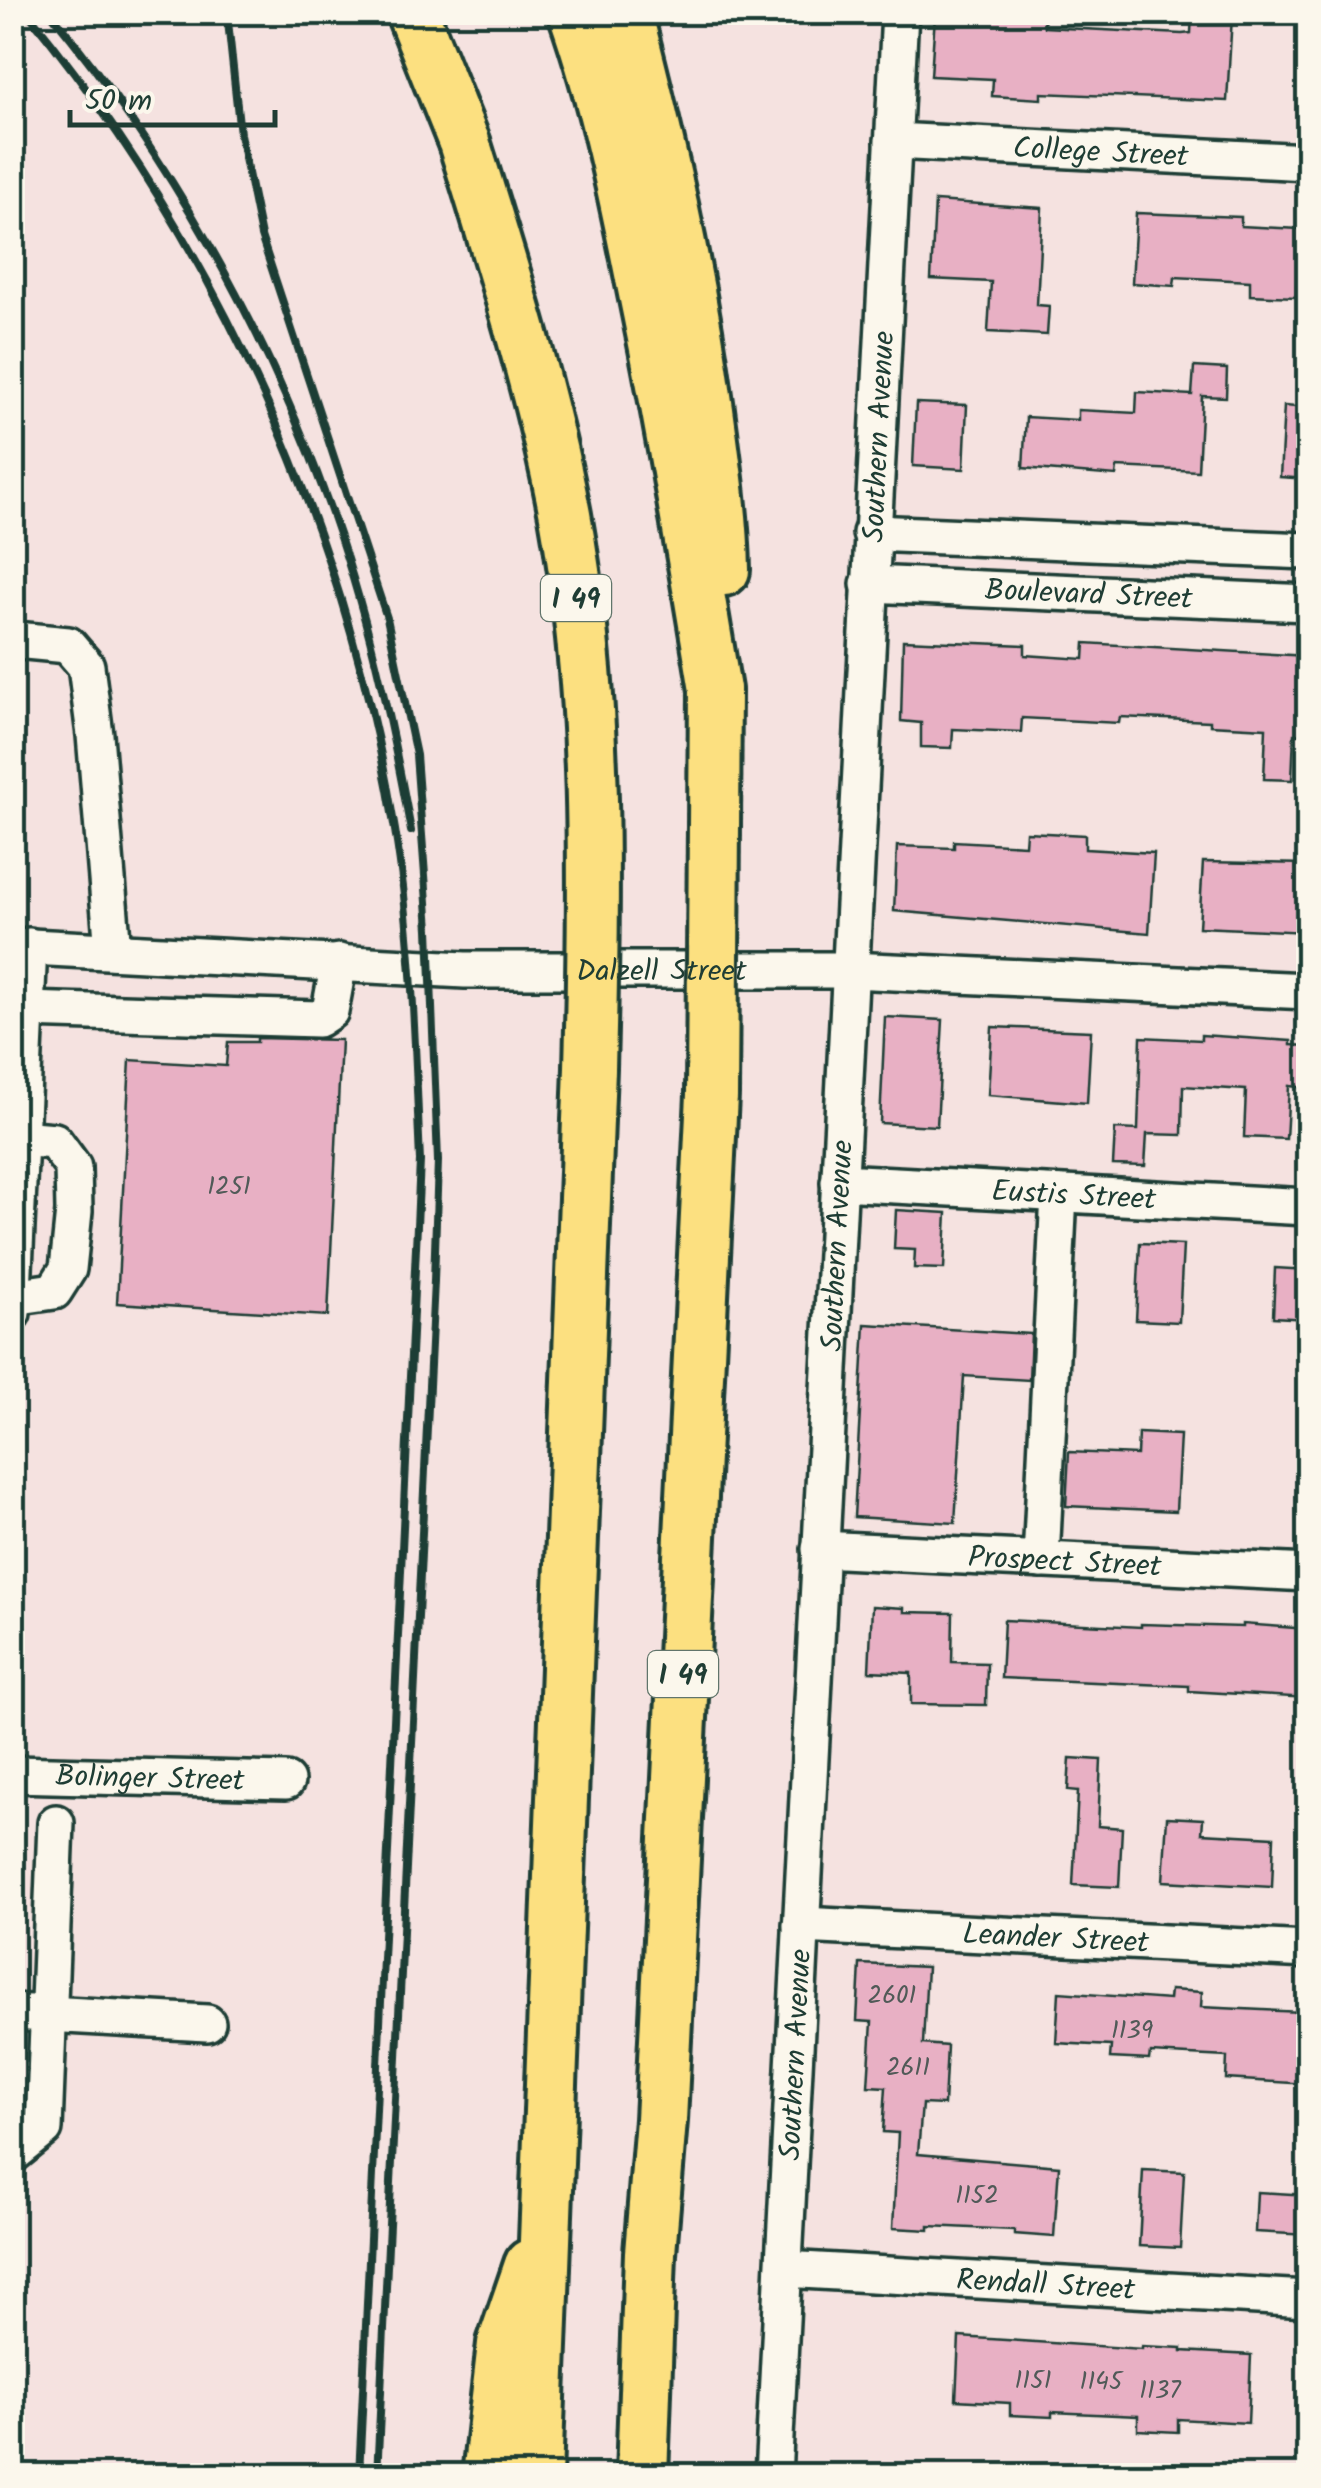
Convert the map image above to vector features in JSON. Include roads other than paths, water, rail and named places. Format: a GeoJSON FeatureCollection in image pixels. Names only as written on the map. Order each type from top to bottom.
{"type":"FeatureCollection","features":[{"type":"Feature","properties":{"kind":"highway"},"geometry":{"type":"LineString","coordinates":[[412,12],[464,142]]}},
{"type":"Feature","properties":{"kind":"highway"},"geometry":{"type":"LineString","coordinates":[[440,12],[464,142]]}},
{"type":"Feature","properties":{"kind":"highway"},"geometry":{"type":"LineString","coordinates":[[574,12],[590,58],[625,198],[676,448],[715,690]]}},
{"type":"Feature","properties":{"kind":"highway"},"geometry":{"type":"LineString","coordinates":[[626,12],[694,306],[714,453],[724,547],[715,690]]}},
{"type":"Feature","properties":{"kind":"highway","name":"I 49"},"geometry":{"type":"LineString","coordinates":[[464,142],[531,358],[565,518],[591,750],[594,929],[590,1068],[536,2476]]}},
{"type":"Feature","properties":{"kind":"highway","name":"I 49"},"geometry":{"type":"LineString","coordinates":[[642,2476],[650,2252],[661,2120],[712,1095],[715,690]]}},
{"type":"Feature","properties":{"kind":"highway"},"geometry":{"type":"LineString","coordinates":[[488,2476],[503,2344],[548,2213]]}},
{"type":"Feature","properties":{"kind":"highway"},"geometry":{"type":"LineString","coordinates":[[650,2252],[670,2476]]}},
{"type":"Feature","properties":{"kind":"street","name":"Southern Avenue"},"geometry":{"type":"LineString","coordinates":[[774,2476],[900,12]]}},
{"type":"Feature","properties":{"kind":"street","name":"College Street"},"geometry":{"type":"LineString","coordinates":[[893,141],[1308,162]]}},
{"type":"Feature","properties":{"kind":"street","name":"Boulevard Street"},"geometry":{"type":"LineString","coordinates":[[871,533],[1308,550]]}},
{"type":"Feature","properties":{"kind":"street","name":"Boulevard Street"},"geometry":{"type":"LineString","coordinates":[[869,584],[1308,603]]}},
{"type":"Feature","properties":{"kind":"street"},"geometry":{"type":"LineString","coordinates":[[12,643],[68,645],[86,666],[113,951]]}},
{"type":"Feature","properties":{"kind":"street","name":"Dalzell Street"},"geometry":{"type":"LineString","coordinates":[[21,946],[465,970],[850,970],[1308,991]]}},
{"type":"Feature","properties":{"kind":"street"},"geometry":{"type":"LineString","coordinates":[[12,1314],[26,1010],[21,946]]}},
{"type":"Feature","properties":{"kind":"street"},"geometry":{"type":"LineString","coordinates":[[26,1010],[318,1019],[330,1011],[339,962]]}},
{"type":"Feature","properties":{"kind":"street"},"geometry":{"type":"LineString","coordinates":[[13,1296],[54,1290],[68,1268],[74,1211],[73,1167],[54,1142],[20,1138]]}},
{"type":"Feature","properties":{"kind":"street","name":"Eustis Street"},"geometry":{"type":"LineString","coordinates":[[839,1182],[1308,1207]]}},
{"type":"Feature","properties":{"kind":"street"},"geometry":{"type":"LineString","coordinates":[[1041,1560],[1059,1194]]}},
{"type":"Feature","properties":{"kind":"street","name":"Prospect Street"},"geometry":{"type":"LineString","coordinates":[[820,1549],[1308,1574]]}},
{"type":"Feature","properties":{"kind":"street","name":"Bolinger Street"},"geometry":{"type":"LineString","coordinates":[[12,1774],[286,1781]]}},
{"type":"Feature","properties":{"kind":"street"},"geometry":{"type":"LineString","coordinates":[[12,2155],[44,2129],[56,1823]]}},
{"type":"Feature","properties":{"kind":"street","name":"Leander Street"},"geometry":{"type":"LineString","coordinates":[[802,1926],[1308,1950]]}},
{"type":"Feature","properties":{"kind":"street"},"geometry":{"type":"LineString","coordinates":[[12,2012],[207,2023]]}},
{"type":"Feature","properties":{"kind":"street","name":"Rendall Street"},"geometry":{"type":"LineString","coordinates":[[784,2269],[1308,2299]]}},
{"type":"Feature","properties":{"kind":"railway"},"geometry":{"type":"LineString","coordinates":[[27,12],[96,102],[159,197],[215,295],[265,397],[308,502],[344,609],[373,719],[401,871],[420,1161],[359,2476]]}},
{"type":"Feature","properties":{"kind":"railway"},"geometry":{"type":"LineString","coordinates":[[50,12],[134,124],[173,184],[209,244],[274,370],[327,500],[354,581],[386,705],[411,831]]}},
{"type":"Feature","properties":{"kind":"railway"},"geometry":{"type":"LineString","coordinates":[[227,12],[240,134],[261,236],[387,618],[416,755],[429,929],[438,1161],[434,1281],[377,2476]]}}]}
